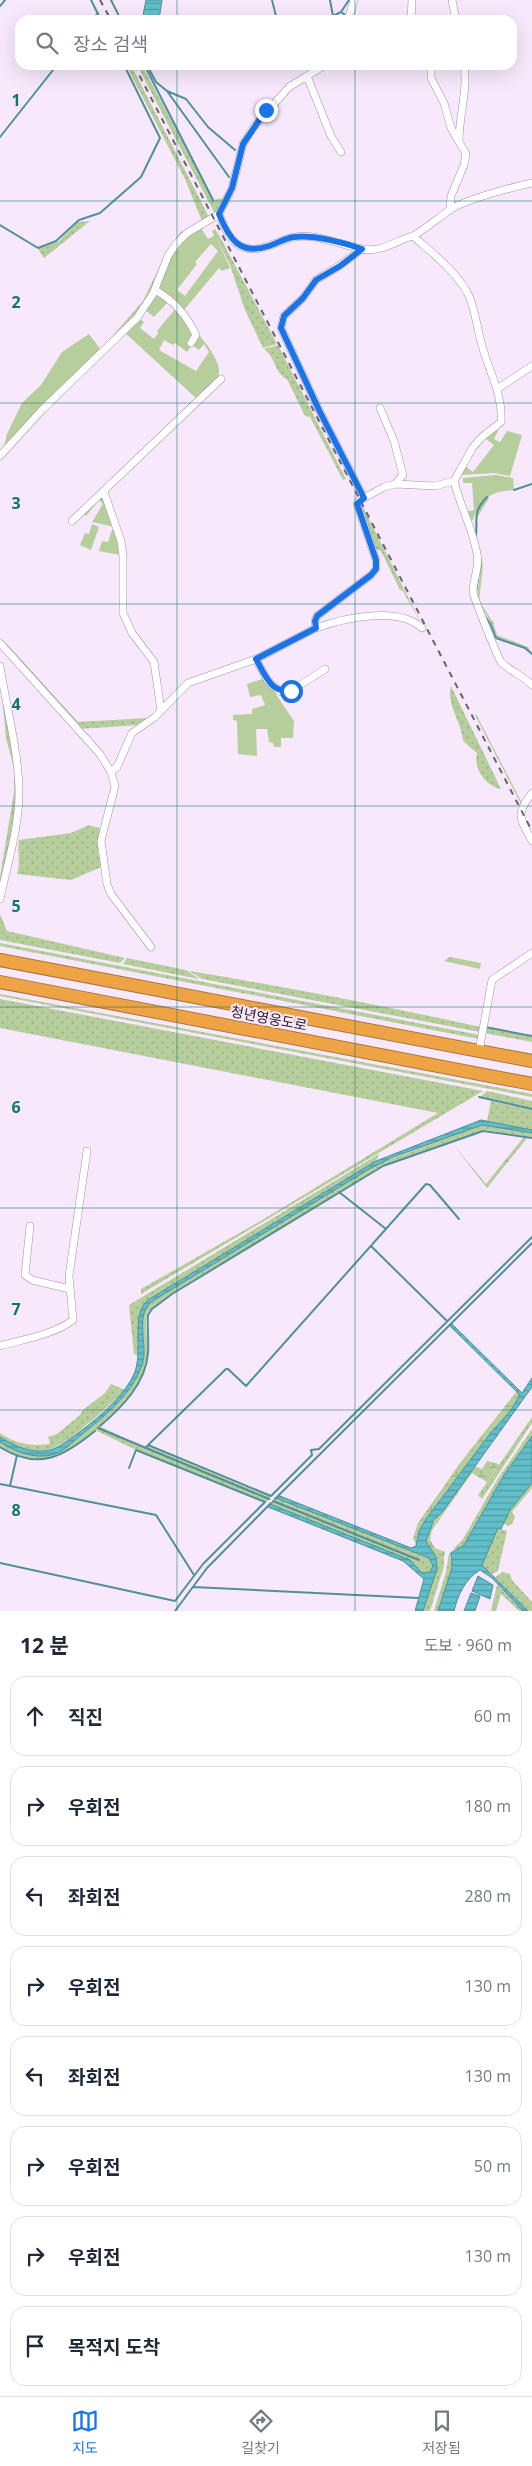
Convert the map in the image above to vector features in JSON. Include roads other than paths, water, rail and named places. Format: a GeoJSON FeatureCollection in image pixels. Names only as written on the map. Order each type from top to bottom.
{"type":"FeatureCollection","features":[{"type":"Feature","properties":{"kind":"highway","name":"청년영웅도로"},"geometry":{"type":"LineString","coordinates":[[0,960],[532,1061]]}},
{"type":"Feature","properties":{"kind":"highway","name":"청년영웅도로"},"geometry":{"type":"LineString","coordinates":[[0,982],[532,1084]]}},
{"type":"Feature","properties":{"kind":"street"},"geometry":{"type":"LineString","coordinates":[[350,15],[354,0]]}},
{"type":"Feature","properties":{"kind":"street"},"geometry":{"type":"LineString","coordinates":[[411,15],[412,0]]}},
{"type":"Feature","properties":{"kind":"street"},"geometry":{"type":"LineString","coordinates":[[452,0],[455,15]]}},
{"type":"Feature","properties":{"kind":"street"},"geometry":{"type":"LineString","coordinates":[[0,456],[41,411],[137,318],[155,290],[168,256],[176,244],[187,233],[219,214],[232,188],[243,144],[253,128],[289,87],[317,70]]}},
{"type":"Feature","properties":{"kind":"street"},"geometry":{"type":"LineString","coordinates":[[431,70],[431,78],[444,103],[451,128],[464,149],[466,159],[451,196],[450,210]]}},
{"type":"Feature","properties":{"kind":"street"},"geometry":{"type":"LineString","coordinates":[[459,142],[458,124],[466,84],[465,70]]}},
{"type":"Feature","properties":{"kind":"street"},"geometry":{"type":"LineString","coordinates":[[307,76],[331,136],[341,152]]}},
{"type":"Feature","properties":{"kind":"street"},"geometry":{"type":"LineString","coordinates":[[219,214],[232,239],[240,247],[248,249],[258,249],[297,236],[332,241],[362,249],[384,248],[413,236],[435,223],[450,210],[506,189],[532,183]]}},
{"type":"Feature","properties":{"kind":"street"},"geometry":{"type":"LineString","coordinates":[[413,236],[450,270],[467,293],[497,389],[502,412],[501,422],[473,447],[454,481],[459,503],[470,528],[478,556],[473,590],[476,606],[501,662],[532,685]]}},
{"type":"Feature","properties":{"kind":"street"},"geometry":{"type":"LineString","coordinates":[[362,249],[340,266],[316,280],[303,298],[281,322],[281,328],[319,410],[364,498]]}},
{"type":"Feature","properties":{"kind":"street"},"geometry":{"type":"LineString","coordinates":[[155,290],[170,298],[193,329],[196,335],[191,343]]}},
{"type":"Feature","properties":{"kind":"street"},"geometry":{"type":"LineString","coordinates":[[497,389],[532,366]]}},
{"type":"Feature","properties":{"kind":"street"},"geometry":{"type":"LineString","coordinates":[[72,521],[104,492],[158,436],[221,379]]}},
{"type":"Feature","properties":{"kind":"street"},"geometry":{"type":"LineString","coordinates":[[380,408],[394,441],[403,475],[395,484]]}},
{"type":"Feature","properties":{"kind":"street"},"geometry":{"type":"LineString","coordinates":[[316,628],[315,621],[317,616],[376,569],[372,547],[357,504],[384,487],[395,484],[434,486],[454,481]]}},
{"type":"Feature","properties":{"kind":"street"},"geometry":{"type":"LineString","coordinates":[[104,492],[121,541],[124,556],[123,613],[132,634],[154,662],[161,710]]}},
{"type":"Feature","properties":{"kind":"street"},"geometry":{"type":"LineString","coordinates":[[111,772],[117,767],[132,734],[161,710],[188,683],[256,659],[316,628],[343,618],[389,615],[403,617],[422,628]]}},
{"type":"Feature","properties":{"kind":"street"},"geometry":{"type":"LineString","coordinates":[[0,643],[100,754],[111,772],[115,786],[101,841],[106,884],[111,894],[151,947]]}},
{"type":"Feature","properties":{"kind":"street"},"geometry":{"type":"LineString","coordinates":[[256,659],[268,681],[281,692],[291,691],[325,669]]}},
{"type":"Feature","properties":{"kind":"street"},"geometry":{"type":"LineString","coordinates":[[0,666],[18,773],[19,792],[18,811],[0,899]]}},
{"type":"Feature","properties":{"kind":"street"},"geometry":{"type":"LineString","coordinates":[[532,793],[520,809],[520,817],[532,840]]}},
{"type":"Feature","properties":{"kind":"street"},"geometry":{"type":"LineString","coordinates":[[480,1051],[492,980],[532,953]]}},
{"type":"Feature","properties":{"kind":"street"},"geometry":{"type":"LineString","coordinates":[[0,1346],[48,1332],[73,1320],[69,1276],[87,1151]]}},
{"type":"Feature","properties":{"kind":"street"},"geometry":{"type":"LineString","coordinates":[[30,1226],[26,1275],[32,1280],[70,1289]]}},
{"type":"Feature","properties":{"kind":"water"},"geometry":{"type":"Polygon","coordinates":[[[146,0],[162,0],[160,15],[143,15],[146,0]]]}},
{"type":"Feature","properties":{"kind":"water"},"geometry":{"type":"Polygon","coordinates":[[[481,1120],[532,1130],[532,1133],[482,1125],[393,1157],[369,1169],[151,1302],[143,1316],[144,1357],[137,1376],[116,1405],[65,1449],[48,1456],[40,1456],[19,1452],[0,1442],[0,1437],[23,1448],[39,1451],[55,1448],[63,1444],[103,1413],[121,1394],[134,1374],[138,1355],[138,1324],[143,1306],[148,1300],[376,1161],[481,1120]]]}},
{"type":"Feature","properties":{"kind":"water"},"geometry":{"type":"Polygon","coordinates":[[[452,1324],[522,1393],[532,1378],[532,1387],[443,1511],[434,1520],[426,1541],[436,1557],[437,1569],[423,1611],[415,1611],[424,1579],[403,1561],[268,1507],[270,1504],[410,1560],[422,1573],[430,1572],[433,1566],[429,1558],[276,1498],[280,1496],[411,1548],[416,1546],[419,1531],[426,1519],[489,1435],[511,1410],[520,1395],[450,1326],[452,1324]]]}},
{"type":"Feature","properties":{"kind":"water"},"geometry":{"type":"Polygon","coordinates":[[[532,1436],[532,1483],[510,1510],[501,1529],[498,1528],[482,1565],[528,1611],[523,1611],[492,1578],[480,1570],[470,1578],[463,1588],[454,1611],[438,1611],[452,1568],[451,1553],[464,1545],[504,1475],[532,1436]]]}},
{"type":"Feature","properties":{"kind":"water"},"geometry":{"type":"Polygon","coordinates":[[[478,1576],[493,1585],[490,1599],[472,1591],[478,1576]]]}},
{"type":"Feature","properties":{"kind":"water"},"geometry":{"type":"Polygon","coordinates":[[[471,1593],[480,1596],[475,1611],[464,1611],[471,1593]]]}},
{"type":"Feature","properties":{"kind":"waterway"},"geometry":{"type":"LineString","coordinates":[[0,6],[5,0]]}},
{"type":"Feature","properties":{"kind":"waterway"},"geometry":{"type":"LineString","coordinates":[[91,0],[98,15]]}},
{"type":"Feature","properties":{"kind":"waterway"},"geometry":{"type":"LineString","coordinates":[[111,0],[118,15]]}},
{"type":"Feature","properties":{"kind":"waterway"},"geometry":{"type":"LineString","coordinates":[[272,0],[276,15]]}},
{"type":"Feature","properties":{"kind":"waterway"},"geometry":{"type":"LineString","coordinates":[[330,0],[333,15]]}},
{"type":"Feature","properties":{"kind":"waterway"},"geometry":{"type":"LineString","coordinates":[[335,15],[341,12],[349,0]]}},
{"type":"Feature","properties":{"kind":"waterway"},"geometry":{"type":"LineString","coordinates":[[341,12],[344,15]]}},
{"type":"Feature","properties":{"kind":"waterway"},"geometry":{"type":"LineString","coordinates":[[0,137],[53,70]]}},
{"type":"Feature","properties":{"kind":"waterway"},"geometry":{"type":"LineString","coordinates":[[0,225],[38,248],[56,241],[79,220],[100,213],[141,177],[160,138],[126,70]]}},
{"type":"Feature","properties":{"kind":"waterway"},"geometry":{"type":"LineString","coordinates":[[147,70],[213,200]]}},
{"type":"Feature","properties":{"kind":"waterway"},"geometry":{"type":"LineString","coordinates":[[150,70],[156,82],[167,91],[229,177]]}},
{"type":"Feature","properties":{"kind":"waterway"},"geometry":{"type":"LineString","coordinates":[[167,91],[186,99],[208,127],[235,150]]}},
{"type":"Feature","properties":{"kind":"waterway"},"geometry":{"type":"LineString","coordinates":[[514,490],[532,484]]}},
{"type":"Feature","properties":{"kind":"waterway"},"geometry":{"type":"LineString","coordinates":[[476,536],[477,511],[487,497]]}},
{"type":"Feature","properties":{"kind":"waterway"},"geometry":{"type":"LineString","coordinates":[[476,592],[478,579]]}},
{"type":"Feature","properties":{"kind":"waterway"},"geometry":{"type":"LineString","coordinates":[[484,615],[490,623],[496,638],[525,648],[532,654]]}},
{"type":"Feature","properties":{"kind":"waterway"},"geometry":{"type":"LineString","coordinates":[[485,1027],[532,1036]]}},
{"type":"Feature","properties":{"kind":"waterway"},"geometry":{"type":"LineString","coordinates":[[479,1097],[532,1109]]}},
{"type":"Feature","properties":{"kind":"waterway"},"geometry":{"type":"LineString","coordinates":[[100,1426],[132,1394],[138,1384],[143,1374],[148,1353],[148,1315],[152,1309],[172,1294],[383,1166],[483,1131],[532,1138]]}},
{"type":"Feature","properties":{"kind":"waterway"},"geometry":{"type":"LineString","coordinates":[[145,1448],[226,1369],[246,1386],[426,1184],[430,1185],[459,1219]]}},
{"type":"Feature","properties":{"kind":"waterway"},"geometry":{"type":"LineString","coordinates":[[339,1192],[386,1229]]}},
{"type":"Feature","properties":{"kind":"waterway"},"geometry":{"type":"LineString","coordinates":[[148,1445],[271,1496],[312,1455],[311,1450],[319,1449],[532,1237]]}},
{"type":"Feature","properties":{"kind":"waterway"},"geometry":{"type":"LineString","coordinates":[[275,1499],[532,1243]]}},
{"type":"Feature","properties":{"kind":"waterway"},"geometry":{"type":"LineString","coordinates":[[371,1246],[447,1321]]}},
{"type":"Feature","properties":{"kind":"waterway"},"geometry":{"type":"LineString","coordinates":[[98,1428],[269,1499]]}},
{"type":"Feature","properties":{"kind":"waterway"},"geometry":{"type":"LineString","coordinates":[[0,1447],[27,1458],[50,1458],[72,1448],[95,1431]]}},
{"type":"Feature","properties":{"kind":"waterway"},"geometry":{"type":"LineString","coordinates":[[0,1563],[175,1601],[203,1564],[265,1502],[136,1450],[129,1468]]}},
{"type":"Feature","properties":{"kind":"waterway"},"geometry":{"type":"LineString","coordinates":[[10,1486],[17,1455]]}},
{"type":"Feature","properties":{"kind":"waterway"},"geometry":{"type":"LineString","coordinates":[[0,1484],[156,1515],[194,1575]]}},
{"type":"Feature","properties":{"kind":"waterway"},"geometry":{"type":"LineString","coordinates":[[273,1501],[419,1560]]}},
{"type":"Feature","properties":{"kind":"waterway"},"geometry":{"type":"LineString","coordinates":[[175,1611],[207,1568],[271,1503]]}},
{"type":"Feature","properties":{"kind":"waterway"},"geometry":{"type":"LineString","coordinates":[[193,1587],[418,1598]]}},
{"type":"Feature","properties":{"kind":"railway"},"geometry":{"type":"LineString","coordinates":[[100,0],[108,15]]}},
{"type":"Feature","properties":{"kind":"railway"},"geometry":{"type":"LineString","coordinates":[[137,70],[532,831]]}}]}
